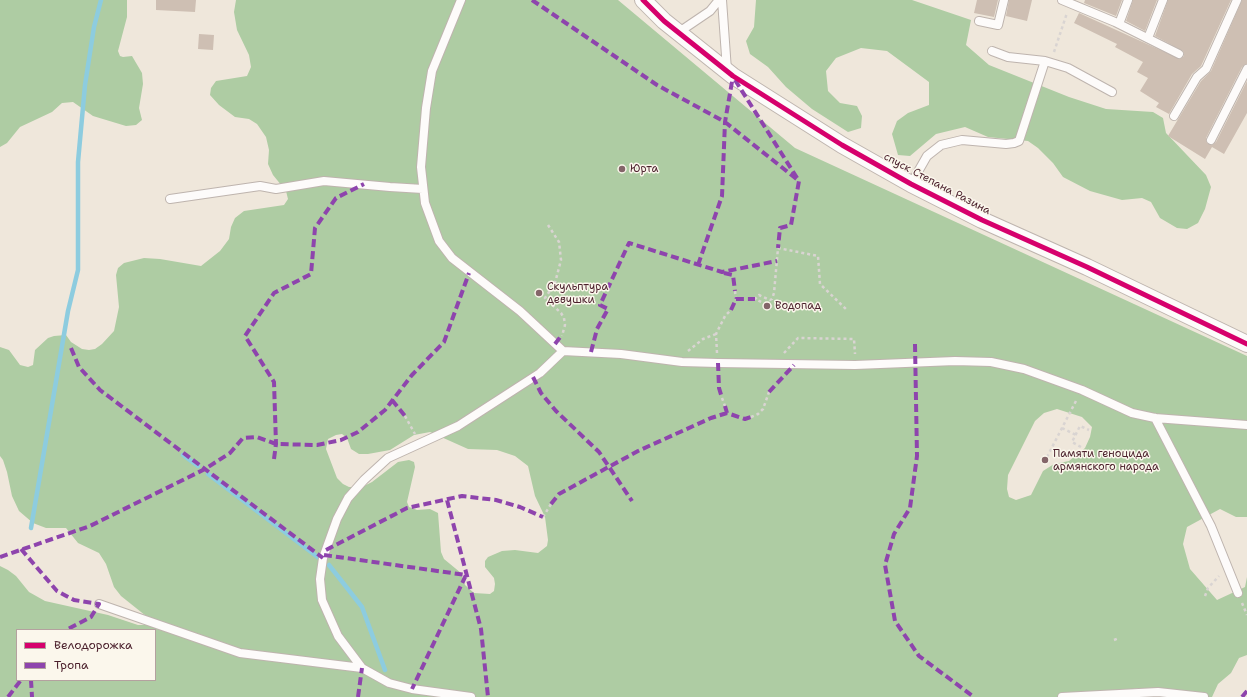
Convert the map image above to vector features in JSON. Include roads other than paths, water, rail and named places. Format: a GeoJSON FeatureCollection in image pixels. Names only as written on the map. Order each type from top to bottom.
{"type":"FeatureCollection","features":[{"type":"Feature","properties":{"kind":"street","name":"спуск Степана Разина"},"geometry":{"type":"LineString","coordinates":[[643,0],[664,21],[727,71],[757,92],[842,145],[911,184],[982,220],[1094,271],[1247,344]]}},
{"type":"Feature","properties":{"kind":"lane"},"geometry":{"type":"LineString","coordinates":[[462,0],[432,71],[422,140],[422,188],[425,203],[436,234],[452,258],[520,311],[563,351],[621,354],[682,362],[718,363],[855,365],[955,361],[991,362],[1024,369],[1082,390],[1132,413],[1155,418],[1247,425]]}},
{"type":"Feature","properties":{"kind":"lane"},"geometry":{"type":"LineString","coordinates":[[679,32],[710,11],[719,0]]}},
{"type":"Feature","properties":{"kind":"lane"},"geometry":{"type":"LineString","coordinates":[[722,0],[727,71]]}},
{"type":"Feature","properties":{"kind":"lane"},"geometry":{"type":"LineString","coordinates":[[979,21],[998,25],[1004,0]]}},
{"type":"Feature","properties":{"kind":"lane"},"geometry":{"type":"LineString","coordinates":[[1119,24],[1128,0]]}},
{"type":"Feature","properties":{"kind":"lane"},"geometry":{"type":"LineString","coordinates":[[1148,38],[1163,0]]}},
{"type":"Feature","properties":{"kind":"lane"},"geometry":{"type":"LineString","coordinates":[[1174,116],[1197,77],[1206,69],[1237,0]]}},
{"type":"Feature","properties":{"kind":"lane"},"geometry":{"type":"LineString","coordinates":[[1066,2],[1119,24],[1179,54]]}},
{"type":"Feature","properties":{"kind":"lane"},"geometry":{"type":"LineString","coordinates":[[992,51],[1008,57],[1048,62],[1068,68],[1112,92]]}},
{"type":"Feature","properties":{"kind":"lane"},"geometry":{"type":"LineString","coordinates":[[911,184],[928,156],[942,145],[962,140],[1006,144],[1019,141],[1048,62]]}},
{"type":"Feature","properties":{"kind":"lane"},"geometry":{"type":"LineString","coordinates":[[1211,140],[1247,69]]}},
{"type":"Feature","properties":{"kind":"lane"},"geometry":{"type":"LineString","coordinates":[[170,199],[260,186],[276,188],[324,181],[390,188],[422,188]]}},
{"type":"Feature","properties":{"kind":"lane"},"geometry":{"type":"LineString","coordinates":[[362,668],[338,636],[322,600],[320,579],[323,558],[348,498],[388,458],[458,426],[537,375],[563,351]]}},
{"type":"Feature","properties":{"kind":"lane"},"geometry":{"type":"LineString","coordinates":[[1155,418],[1211,526],[1238,593]]}},
{"type":"Feature","properties":{"kind":"lane"},"geometry":{"type":"LineString","coordinates":[[98,604],[240,653],[362,668],[389,683],[412,689],[471,697]]}},
{"type":"Feature","properties":{"kind":"lane"},"geometry":{"type":"LineString","coordinates":[[1062,697],[1137,692],[1158,692],[1204,697]]}},
{"type":"Feature","properties":{"kind":"waterway"},"geometry":{"type":"LineString","coordinates":[[31,528],[68,311],[78,270],[78,162],[85,85],[94,27],[101,0]]}},
{"type":"Feature","properties":{"kind":"waterway"},"geometry":{"type":"LineString","coordinates":[[183,455],[198,466]]}},
{"type":"Feature","properties":{"kind":"waterway"},"geometry":{"type":"LineString","coordinates":[[208,474],[319,558]]}},
{"type":"Feature","properties":{"kind":"waterway"},"geometry":{"type":"LineString","coordinates":[[329,565],[362,607],[385,670]]}},
{"type":"Feature","properties":{"kind":"place","name":"Юрта"},"geometry":{"type":"Point","coordinates":[622,169]}},
{"type":"Feature","properties":{"kind":"place","name":"Скульптура девушки"},"geometry":{"type":"Point","coordinates":[539,293]}},
{"type":"Feature","properties":{"kind":"place","name":"Водопад"},"geometry":{"type":"Point","coordinates":[767,306]}},
{"type":"Feature","properties":{"kind":"place","name":"Памяти геноцида армянского народа"},"geometry":{"type":"Point","coordinates":[1045,460]}}]}
